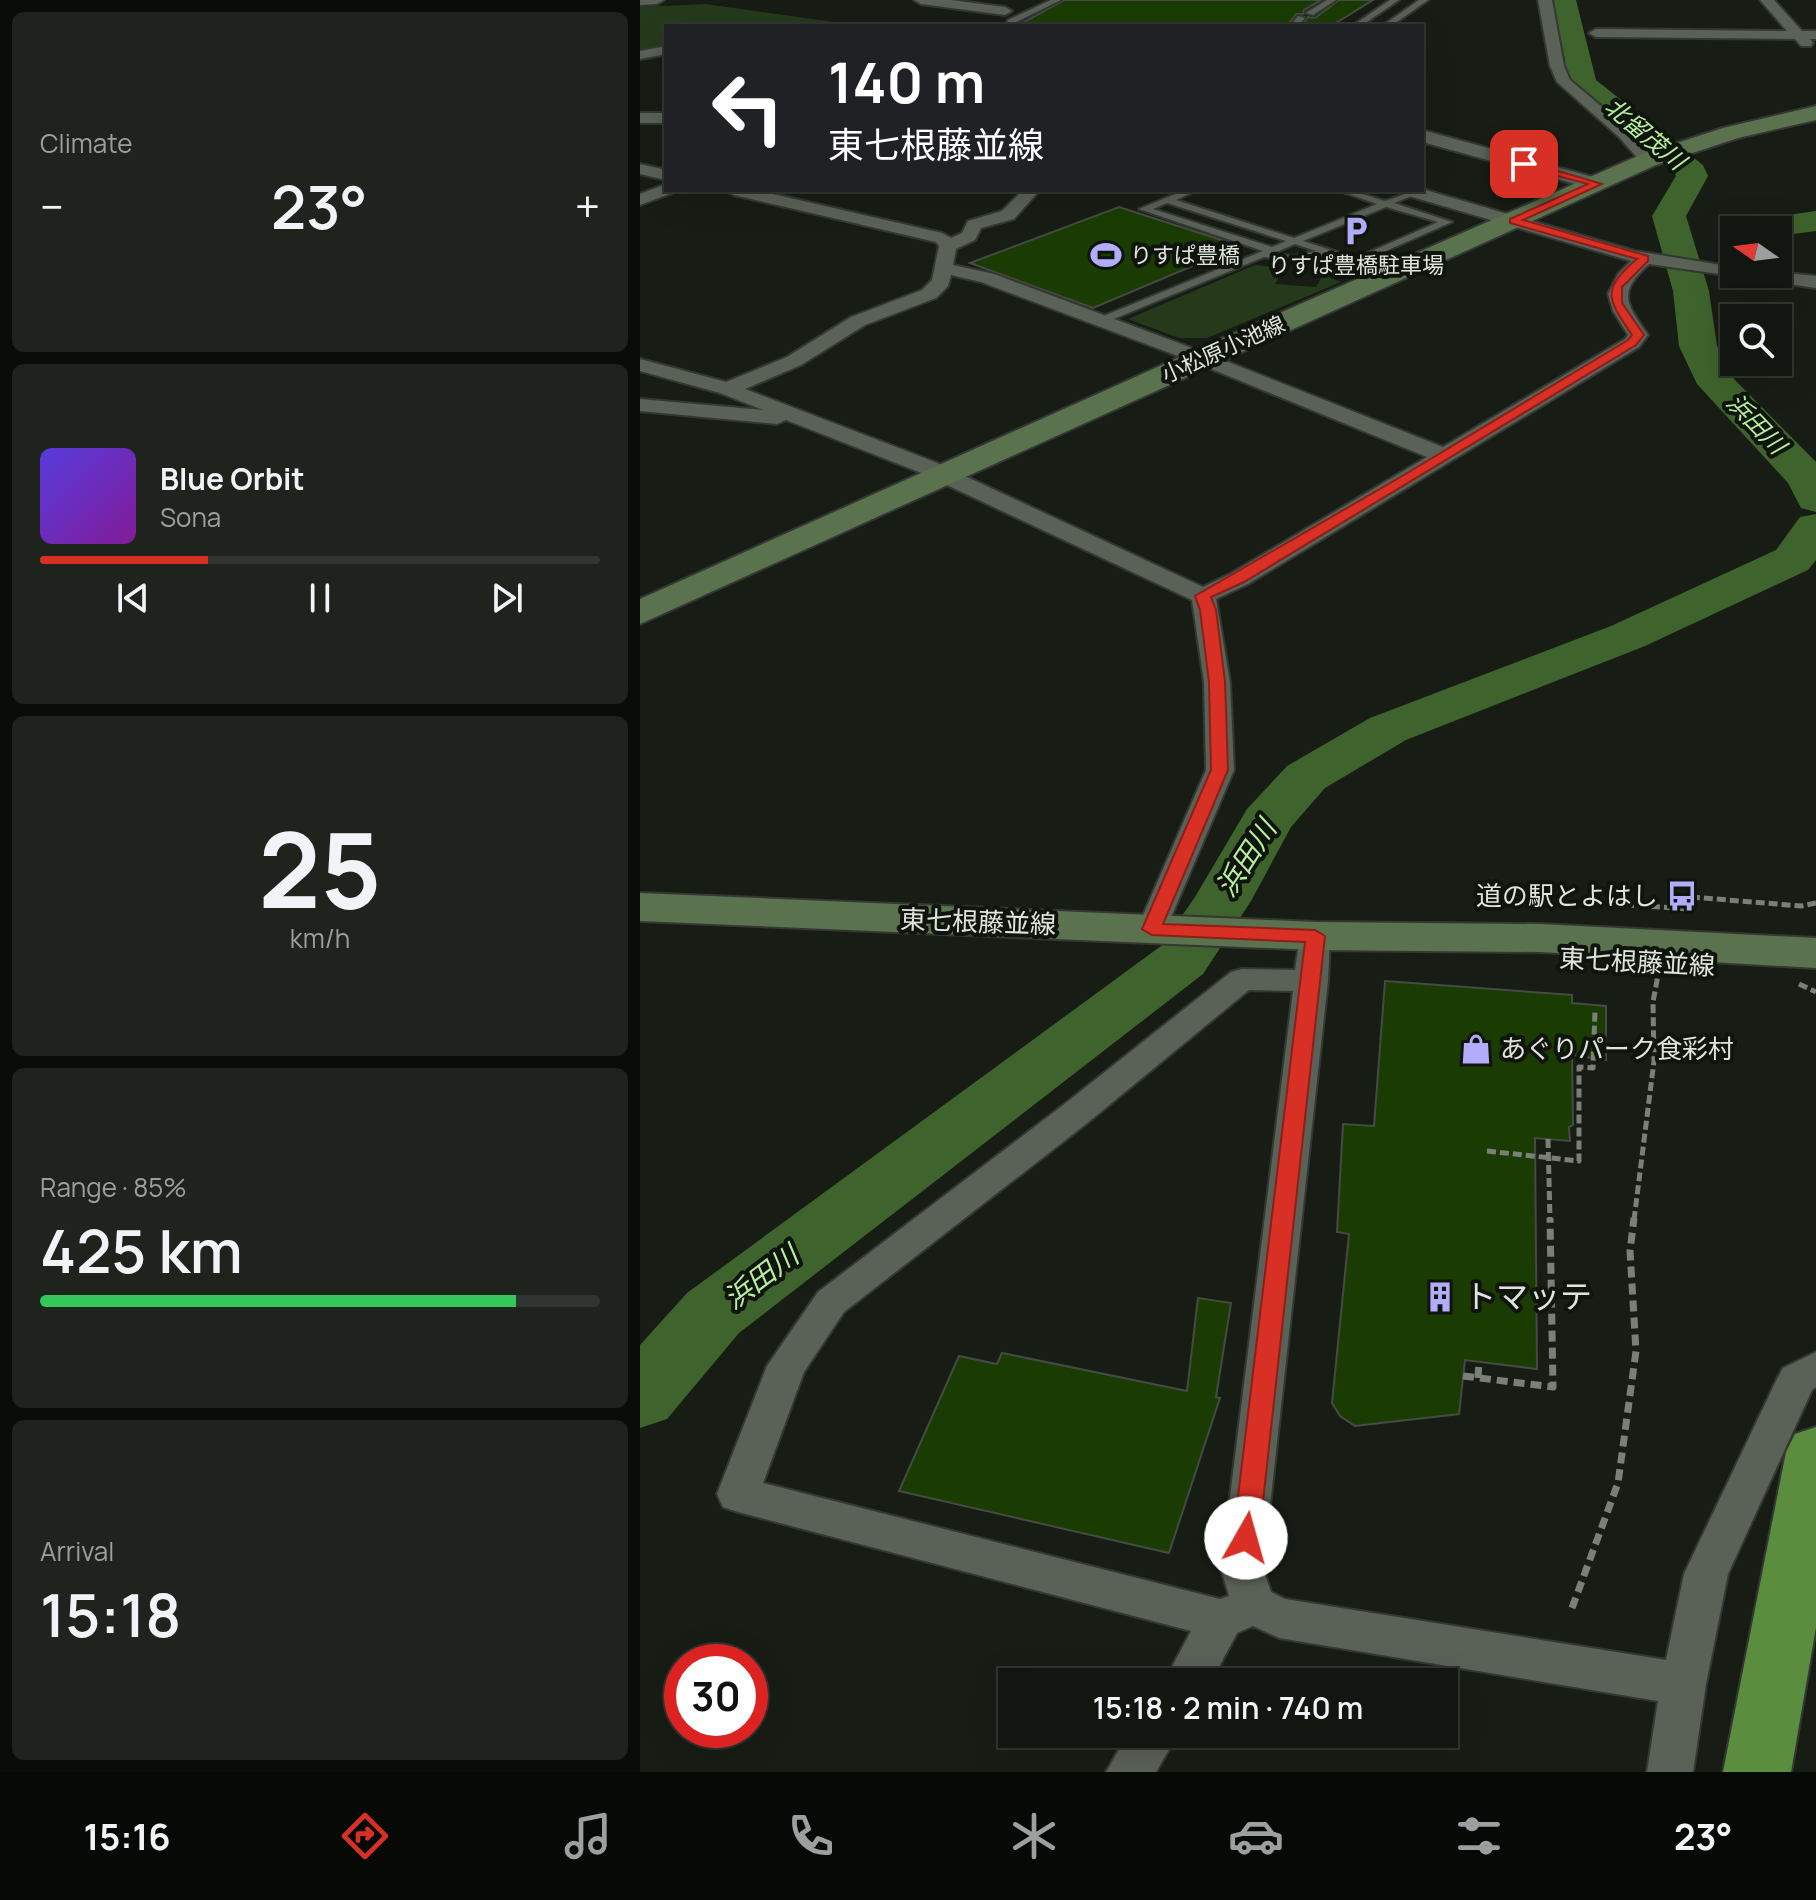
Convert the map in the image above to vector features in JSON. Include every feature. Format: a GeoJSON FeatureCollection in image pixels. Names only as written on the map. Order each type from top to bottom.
{"type":"FeatureCollection","features":[{"type":"Feature","properties":{"kind":"highway"},"geometry":{"type":"LineString","coordinates":[[1757,1772],[1816,1452]]}},
{"type":"Feature","properties":{"kind":"main road","name":"小松原小池線"},"geometry":{"type":"LineString","coordinates":[[640,613],[1201,358],[1662,155],[1731,133],[1816,113]]}},
{"type":"Feature","properties":{"kind":"main road","name":"東七根藤並線"},"geometry":{"type":"LineString","coordinates":[[640,907],[1315,936],[1540,938],[1816,953]]}},
{"type":"Feature","properties":{"kind":"main road","name":"東七根藤並線"},"geometry":{"type":"LineString","coordinates":[[1315,936],[1403,948],[1816,972]]}},
{"type":"Feature","properties":{"kind":"street"},"geometry":{"type":"LineString","coordinates":[[640,1],[657,0]]}},
{"type":"Feature","properties":{"kind":"street"},"geometry":{"type":"LineString","coordinates":[[921,0],[1005,11]]}},
{"type":"Feature","properties":{"kind":"street"},"geometry":{"type":"LineString","coordinates":[[982,24],[1029,0]]}},
{"type":"Feature","properties":{"kind":"street"},"geometry":{"type":"LineString","coordinates":[[1545,0],[1557,66],[1564,82],[1625,134],[1662,155]]}},
{"type":"Feature","properties":{"kind":"street"},"geometry":{"type":"LineString","coordinates":[[1767,0],[1816,55]]}},
{"type":"Feature","properties":{"kind":"street"},"geometry":{"type":"LineString","coordinates":[[1596,33],[1816,35]]}},
{"type":"Feature","properties":{"kind":"street"},"geometry":{"type":"LineString","coordinates":[[640,55],[664,50]]}},
{"type":"Feature","properties":{"kind":"street"},"geometry":{"type":"LineString","coordinates":[[640,118],[664,118]]}},
{"type":"Feature","properties":{"kind":"street"},"geometry":{"type":"LineString","coordinates":[[1424,137],[1597,184]]}},
{"type":"Feature","properties":{"kind":"street"},"geometry":{"type":"LineString","coordinates":[[640,169],[664,175]]}},
{"type":"Feature","properties":{"kind":"street"},"geometry":{"type":"LineString","coordinates":[[640,200],[664,190]]}},
{"type":"Feature","properties":{"kind":"street"},"geometry":{"type":"LineString","coordinates":[[727,389],[794,361],[858,321],[929,294],[941,282],[948,246],[942,238],[743,192]]}},
{"type":"Feature","properties":{"kind":"street"},"geometry":{"type":"LineString","coordinates":[[948,246],[969,236],[974,225],[1008,215],[1030,192]]}},
{"type":"Feature","properties":{"kind":"street"},"geometry":{"type":"LineString","coordinates":[[1414,192],[1650,260],[1720,270]]}},
{"type":"Feature","properties":{"kind":"street"},"geometry":{"type":"LineString","coordinates":[[1203,596],[1252,571],[1632,343],[1638,335],[1616,303],[1616,287],[1623,276],[1650,260]]}},
{"type":"Feature","properties":{"kind":"street"},"geometry":{"type":"LineString","coordinates":[[943,268],[987,278],[1201,358],[1445,456]]}},
{"type":"Feature","properties":{"kind":"street"},"geometry":{"type":"LineString","coordinates":[[1792,279],[1816,282]]}},
{"type":"Feature","properties":{"kind":"street"},"geometry":{"type":"LineString","coordinates":[[640,365],[727,389],[944,476],[1203,596],[1208,610],[1217,682],[1220,770],[1152,929]]}},
{"type":"Feature","properties":{"kind":"street"},"geometry":{"type":"LineString","coordinates":[[640,405],[802,418]]}},
{"type":"Feature","properties":{"kind":"street"},"geometry":{"type":"LineString","coordinates":[[1197,1668],[1238,1612],[1315,936]]}},
{"type":"Feature","properties":{"kind":"street"},"geometry":{"type":"LineString","coordinates":[[1312,981],[1242,979],[1074,1115],[831,1302],[787,1366],[738,1494],[1238,1612],[1683,1684]]}},
{"type":"Feature","properties":{"kind":"street"},"geometry":{"type":"LineString","coordinates":[[1670,1772],[1683,1684],[1706,1574],[1797,1379],[1816,1368]]}},
{"type":"Feature","properties":{"kind":"street"},"geometry":{"type":"LineString","coordinates":[[1129,1772],[1145,1748]]}},
{"type":"Feature","properties":{"kind":"lane"},"geometry":{"type":"LineString","coordinates":[[1310,13],[1332,0]]}},
{"type":"Feature","properties":{"kind":"lane"},"geometry":{"type":"LineString","coordinates":[[1359,24],[1395,0]]}},
{"type":"Feature","properties":{"kind":"lane"},"geometry":{"type":"LineString","coordinates":[[1379,24],[1411,0]]}},
{"type":"Feature","properties":{"kind":"lane"},"geometry":{"type":"LineString","coordinates":[[1389,24],[1424,0]]}},
{"type":"Feature","properties":{"kind":"lane"},"geometry":{"type":"LineString","coordinates":[[1010,24],[1051,4]]}},
{"type":"Feature","properties":{"kind":"lane"},"geometry":{"type":"LineString","coordinates":[[1296,24],[1301,18]]}},
{"type":"Feature","properties":{"kind":"lane"},"geometry":{"type":"LineString","coordinates":[[1188,192],[1144,209],[1267,252],[1280,260],[1302,261],[1325,251]]}},
{"type":"Feature","properties":{"kind":"lane"},"geometry":{"type":"LineString","coordinates":[[1167,200],[1356,261],[1447,222],[1348,192]]}},
{"type":"Feature","properties":{"kind":"lane"},"geometry":{"type":"LineString","coordinates":[[1100,321],[1409,192]]}},
{"type":"Feature","properties":{"kind":"path"},"geometry":{"type":"LineString","coordinates":[[1625,905],[1691,909],[1691,897],[1801,906],[1816,903]]}},
{"type":"Feature","properties":{"kind":"path"},"geometry":{"type":"LineString","coordinates":[[1572,1608],[1618,1483],[1636,1351],[1630,1251],[1654,1061],[1656,974]]}},
{"type":"Feature","properties":{"kind":"path"},"geometry":{"type":"LineString","coordinates":[[1487,1151],[1579,1161],[1579,1067],[1593,1068],[1595,1011]]}},
{"type":"Feature","properties":{"kind":"path"},"geometry":{"type":"LineString","coordinates":[[1463,1376],[1553,1387],[1548,1139]]}},
{"type":"Feature","properties":{"kind":"path"},"geometry":{"type":"LineString","coordinates":[[1478,1378],[1479,1362]]}},
{"type":"Feature","properties":{"kind":"green space"},"geometry":{"type":"Polygon","coordinates":[[[705,4],[849,24],[664,24],[664,47],[640,52],[640,7],[705,4]]]}},
{"type":"Feature","properties":{"kind":"green space"},"geometry":{"type":"Polygon","coordinates":[[[1255,265],[1284,268],[1275,284],[1316,287],[1323,275],[1341,282],[1207,338],[1179,338],[1128,319],[1255,265]]]}},
{"type":"Feature","properties":{"kind":"building"},"geometry":{"type":"Polygon","coordinates":[[[1064,0],[1321,0],[1304,10],[1303,14],[1296,14],[1288,24],[1021,24],[1064,0]]]}},
{"type":"Feature","properties":{"kind":"building"},"geometry":{"type":"Polygon","coordinates":[[[1339,0],[1373,0],[1334,24],[1303,24],[1308,17],[1315,18],[1339,0]]]}},
{"type":"Feature","properties":{"kind":"building","name":"りすぱ豊橋"},"geometry":{"type":"Polygon","coordinates":[[[1119,207],[1240,246],[1093,308],[970,263],[1119,207]]]}},
{"type":"Feature","properties":{"kind":"building","name":"トマッテ"},"geometry":{"type":"Polygon","coordinates":[[[1385,981],[1572,995],[1572,1003],[1606,1006],[1606,1060],[1572,1055],[1573,1125],[1569,1127],[1570,1141],[1535,1138],[1537,1369],[1465,1360],[1459,1414],[1355,1426],[1340,1416],[1332,1403],[1349,1234],[1337,1232],[1343,1124],[1374,1126],[1385,981]]]}},
{"type":"Feature","properties":{"kind":"building"},"geometry":{"type":"Polygon","coordinates":[[[1198,1298],[1231,1303],[1216,1397],[1220,1398],[1169,1553],[899,1491],[959,1356],[997,1364],[1002,1353],[1187,1391],[1198,1298]]]}},
{"type":"Feature","properties":{"kind":"waterway","name":"北留茂川"},"geometry":{"type":"LineString","coordinates":[[1563,0],[1579,59],[1578,73],[1585,85],[1687,165],[1692,176],[1669,216],[1691,291],[1698,346],[1717,384],[1808,479],[1816,499]]}},
{"type":"Feature","properties":{"kind":"waterway","name":"浜田川"},"geometry":{"type":"LineString","coordinates":[[1792,224],[1816,221]]}},
{"type":"Feature","properties":{"kind":"waterway","name":"浜田川"},"geometry":{"type":"LineString","coordinates":[[640,1397],[713,1313],[1182,960],[1222,901],[1267,821],[1306,777],[1388,729],[1628,636],[1792,560],[1816,527]]}},
{"type":"Feature","properties":{"kind":"place","name":"りすぱ豊橋駐車場"},"geometry":{"type":"Point","coordinates":[1356,231]}},
{"type":"Feature","properties":{"kind":"place","name":"りすぱ豊橋"},"geometry":{"type":"Point","coordinates":[1106,255]}},
{"type":"Feature","properties":{"kind":"place","name":"道の駅とよはし"},"geometry":{"type":"Point","coordinates":[1682,896]}},
{"type":"Feature","properties":{"kind":"place","name":"あぐりパーク食彩村"},"geometry":{"type":"Point","coordinates":[1476,1049]}},
{"type":"Feature","properties":{"kind":"place","name":"トマッテ"},"geometry":{"type":"Point","coordinates":[1440,1297]}},
{"type":"Feature","properties":{"kind":"route"},"geometry":{"type":"LineString","coordinates":[[1246,1538],[1315,936],[1152,929],[1204,801],[1220,770],[1217,682],[1208,610],[1203,596],[1239,579],[1409,478],[1632,343],[1638,335],[1616,303],[1616,287],[1623,276],[1645,258],[1514,221],[1597,184],[1524,164]]}}]}
